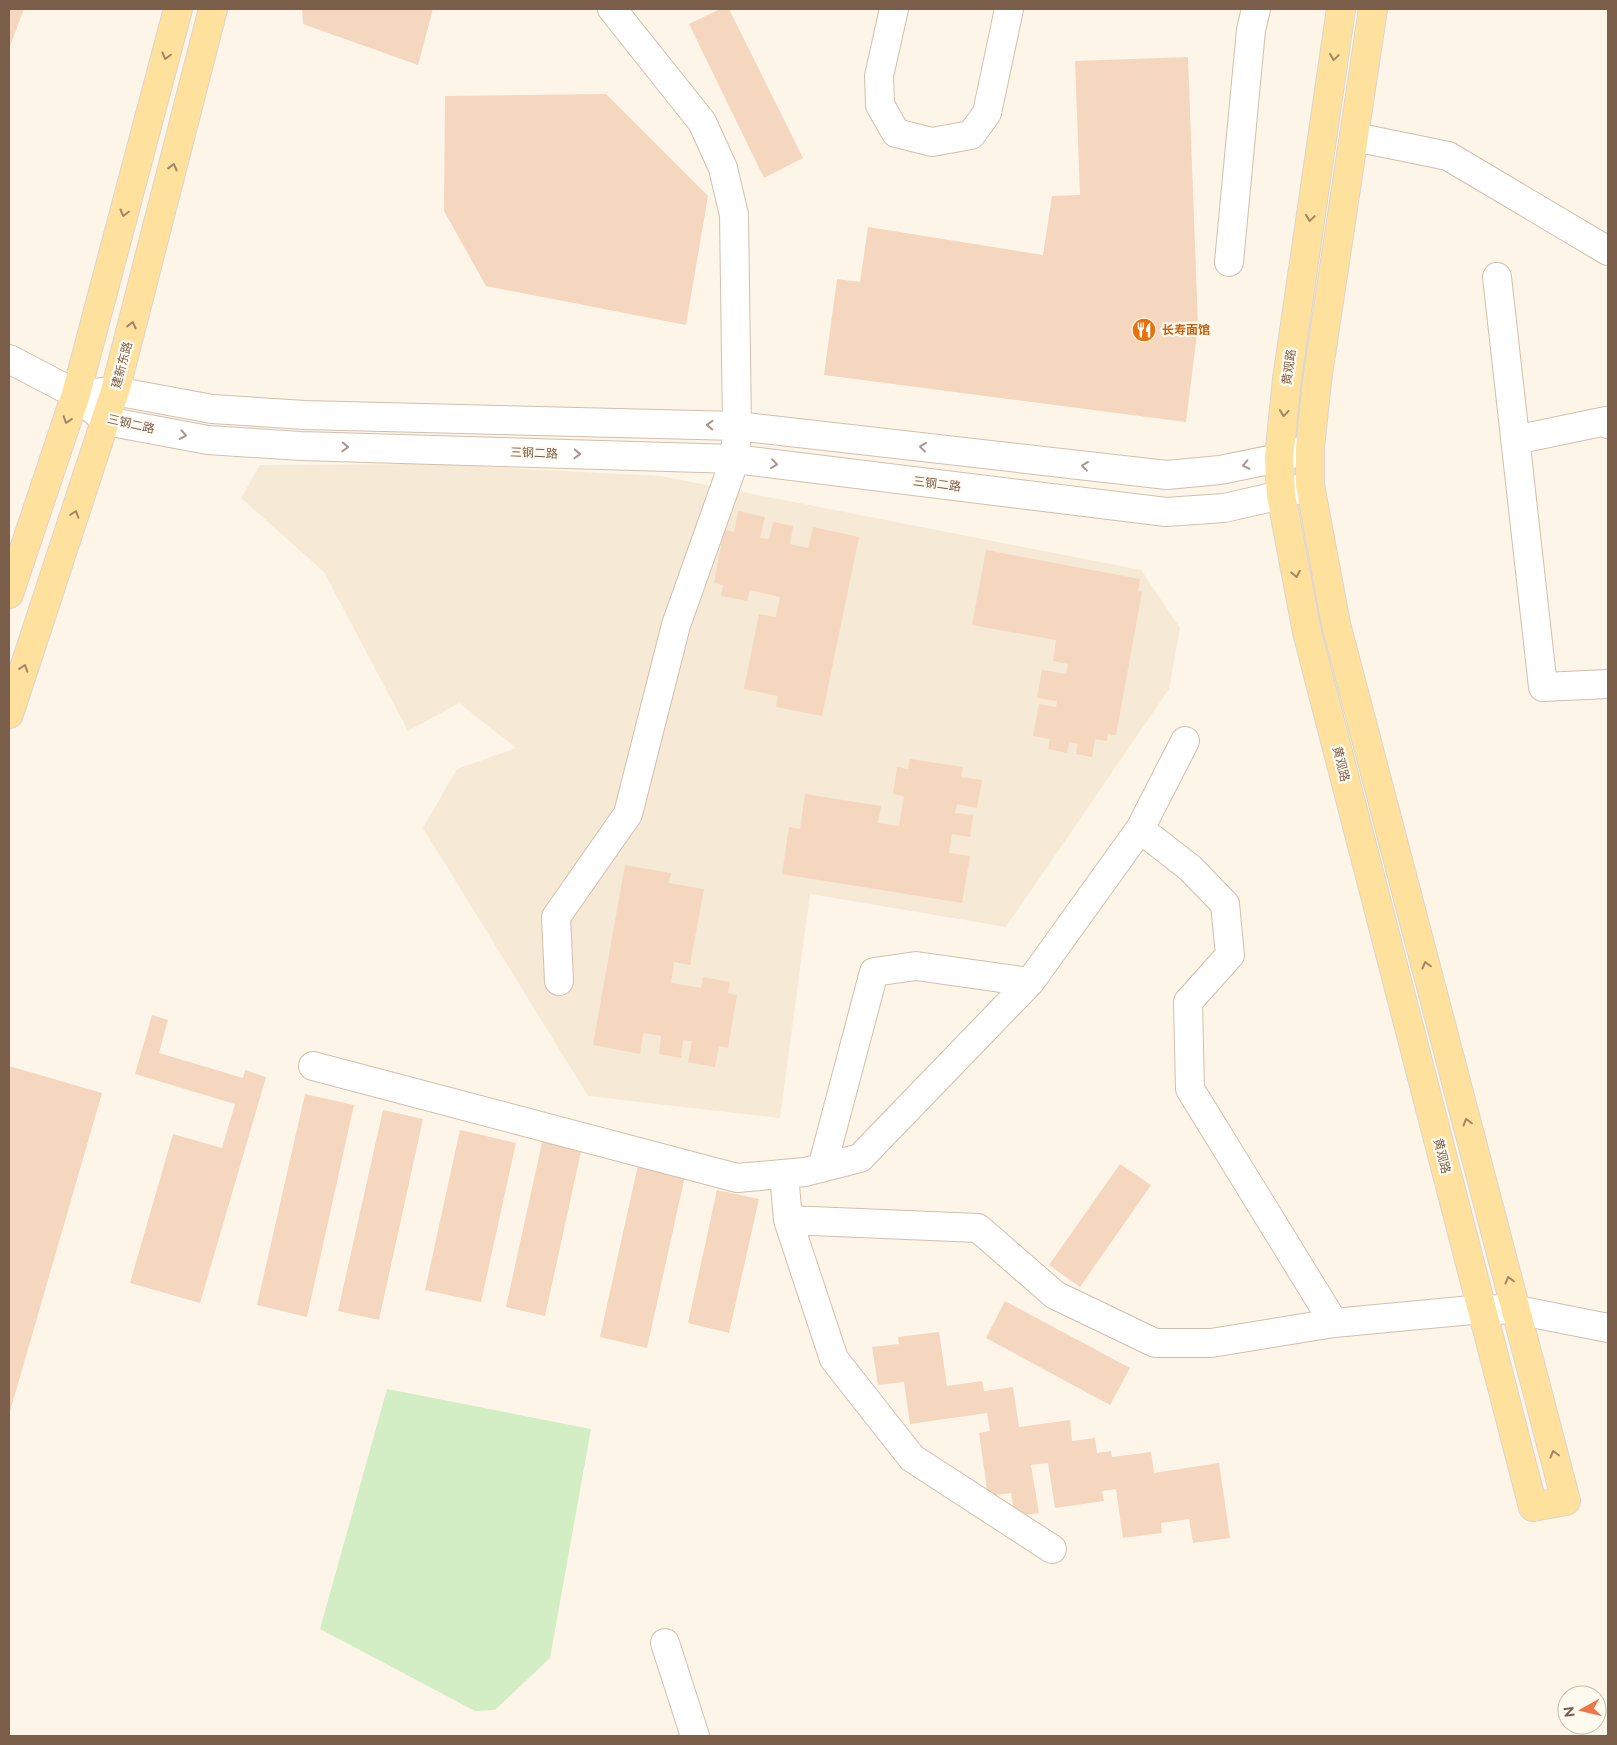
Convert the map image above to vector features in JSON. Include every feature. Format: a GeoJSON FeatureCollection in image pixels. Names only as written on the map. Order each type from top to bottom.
{"type":"FeatureCollection","features":[{"type":"Feature","properties":{"kind":"main road"},"geometry":{"type":"LineString","coordinates":[[9,594],[76,394],[178,9]]}},
{"type":"Feature","properties":{"kind":"main road","name":"建新东路"},"geometry":{"type":"LineString","coordinates":[[9,714],[115,391],[213,9]]}},
{"type":"Feature","properties":{"kind":"main road","name":"黄观路"},"geometry":{"type":"LineString","coordinates":[[1341,9],[1287,379],[1279,458],[1281,495],[1307,632],[1533,1507],[1566,1501],[1516,1310]]}},
{"type":"Feature","properties":{"kind":"main road"},"geometry":{"type":"LineString","coordinates":[[1373,9],[1317,381],[1310,448],[1310,485],[1336,624],[1516,1310]]}},
{"type":"Feature","properties":{"kind":"street"},"geometry":{"type":"LineString","coordinates":[[560,981],[556,917],[628,814],[676,625],[735,459],[737,426],[734,215],[723,168],[702,122],[612,9]]}},
{"type":"Feature","properties":{"kind":"street"},"geometry":{"type":"LineString","coordinates":[[894,9],[879,76],[880,105],[896,133],[932,142],[971,135],[987,113],[1009,9]]}},
{"type":"Feature","properties":{"kind":"street"},"geometry":{"type":"LineString","coordinates":[[1229,262],[1251,30],[1256,9]]}},
{"type":"Feature","properties":{"kind":"street"},"geometry":{"type":"LineString","coordinates":[[1355,137],[1448,156],[1604,242]]}},
{"type":"Feature","properties":{"kind":"street"},"geometry":{"type":"LineString","coordinates":[[1497,277],[1543,687],[1608,684]]}},
{"type":"Feature","properties":{"kind":"street","name":"三钢二路"},"geometry":{"type":"LineString","coordinates":[[9,359],[76,394],[106,421],[208,440],[735,459],[1166,512],[1224,508],[1281,495],[1310,485]]}},
{"type":"Feature","properties":{"kind":"street"},"geometry":{"type":"LineString","coordinates":[[76,394],[115,391],[212,409],[305,415],[737,426],[1167,475],[1220,470],[1279,458],[1310,448]]}},
{"type":"Feature","properties":{"kind":"street"},"geometry":{"type":"LineString","coordinates":[[1515,440],[1606,421],[1608,424]]}},
{"type":"Feature","properties":{"kind":"street"},"geometry":{"type":"LineString","coordinates":[[313,1066],[737,1178],[805,1172],[860,1158],[1030,982],[1140,829],[1185,741]]}},
{"type":"Feature","properties":{"kind":"street"},"geometry":{"type":"LineString","coordinates":[[1140,829],[1190,868],[1225,904],[1230,955],[1188,1002],[1190,1089],[1334,1323]]}},
{"type":"Feature","properties":{"kind":"street"},"geometry":{"type":"LineString","coordinates":[[822,1168],[874,972],[916,966],[1030,982]]}},
{"type":"Feature","properties":{"kind":"street"},"geometry":{"type":"LineString","coordinates":[[784,1174],[788,1220],[834,1359],[912,1458],[1052,1549]]}},
{"type":"Feature","properties":{"kind":"street"},"geometry":{"type":"LineString","coordinates":[[788,1220],[978,1228],[1055,1296],[1155,1343],[1211,1343],[1334,1323],[1482,1309],[1516,1310],[1608,1328]]}},
{"type":"Feature","properties":{"kind":"street"},"geometry":{"type":"LineString","coordinates":[[665,1643],[695,1736]]}},
{"type":"Feature","properties":{"kind":"shaded area"},"geometry":{"type":"Polygon","coordinates":[[[432,464],[661,476],[1141,570],[1180,628],[1169,689],[1006,927],[810,894],[780,1118],[588,1096],[423,828],[457,769],[516,748],[459,703],[408,731],[324,572],[241,498],[260,465],[432,464]]]}},
{"type":"Feature","properties":{"kind":"green space"},"geometry":{"type":"Polygon","coordinates":[[[387,1389],[591,1429],[550,1658],[495,1710],[475,1711],[320,1629],[387,1389]]]}},
{"type":"Feature","properties":{"kind":"building"},"geometry":{"type":"Polygon","coordinates":[[[9,9],[24,9],[9,49],[9,9]]]}},
{"type":"Feature","properties":{"kind":"building"},"geometry":{"type":"Polygon","coordinates":[[[302,9],[433,9],[418,65],[303,24],[302,9]]]}},
{"type":"Feature","properties":{"kind":"building"},"geometry":{"type":"Polygon","coordinates":[[[720,9],[729,9],[803,158],[764,178],[689,24],[720,9]]]}},
{"type":"Feature","properties":{"kind":"building"},"geometry":{"type":"Polygon","coordinates":[[[1188,57],[1198,326],[1186,422],[824,375],[837,279],[860,282],[868,227],[1043,255],[1052,196],[1080,195],[1075,61],[1188,57]]]}},
{"type":"Feature","properties":{"kind":"building"},"geometry":{"type":"Polygon","coordinates":[[[606,94],[708,196],[686,325],[486,286],[444,211],[445,96],[606,94]]]}},
{"type":"Feature","properties":{"kind":"building"},"geometry":{"type":"Polygon","coordinates":[[[738,511],[765,517],[760,538],[769,539],[773,522],[793,526],[790,544],[808,548],[813,527],[859,537],[822,716],[776,707],[778,696],[744,689],[759,614],[776,617],[780,597],[750,590],[747,601],[721,596],[723,585],[714,583],[724,530],[734,532],[738,511]]]}},
{"type":"Feature","properties":{"kind":"building"},"geometry":{"type":"Polygon","coordinates":[[[986,550],[1140,579],[1138,591],[1142,592],[1116,735],[1108,734],[1107,741],[1095,739],[1092,757],[1076,754],[1078,744],[1069,742],[1067,753],[1048,749],[1050,739],[1033,736],[1039,704],[1056,707],[1057,701],[1037,698],[1042,670],[1066,674],[1068,664],[1053,661],[1056,640],[972,625],[986,550]]]}},
{"type":"Feature","properties":{"kind":"building"},"geometry":{"type":"Polygon","coordinates":[[[910,759],[963,767],[961,777],[982,780],[977,808],[957,804],[955,813],[973,815],[970,837],[952,834],[949,853],[970,856],[962,903],[782,874],[789,827],[800,829],[805,794],[881,806],[878,823],[899,826],[904,796],[893,794],[897,767],[908,769],[910,759]]]}},
{"type":"Feature","properties":{"kind":"building"},"geometry":{"type":"Polygon","coordinates":[[[625,865],[671,873],[669,883],[704,889],[690,965],[674,962],[671,983],[701,988],[703,977],[730,982],[728,993],[737,995],[728,1048],[719,1046],[715,1067],[688,1062],[692,1041],[683,1040],[681,1058],[659,1054],[661,1036],[643,1033],[640,1054],[593,1045],[625,865]]]}},
{"type":"Feature","properties":{"kind":"building"},"geometry":{"type":"Polygon","coordinates":[[[152,1015],[168,1020],[159,1053],[243,1078],[245,1070],[266,1077],[200,1303],[130,1283],[173,1134],[222,1148],[235,1104],[135,1074],[152,1015]]]}},
{"type":"Feature","properties":{"kind":"building"},"geometry":{"type":"Polygon","coordinates":[[[9,1066],[102,1093],[9,1415],[9,1066]]]}},
{"type":"Feature","properties":{"kind":"building"},"geometry":{"type":"Polygon","coordinates":[[[305,1094],[354,1105],[307,1317],[257,1305],[305,1094]]]}},
{"type":"Feature","properties":{"kind":"building"},"geometry":{"type":"Polygon","coordinates":[[[383,1110],[423,1119],[379,1320],[338,1311],[383,1110]]]}},
{"type":"Feature","properties":{"kind":"building"},"geometry":{"type":"Polygon","coordinates":[[[460,1130],[516,1143],[481,1302],[425,1290],[460,1130]]]}},
{"type":"Feature","properties":{"kind":"building"},"geometry":{"type":"Polygon","coordinates":[[[543,1138],[582,1147],[545,1316],[506,1307],[543,1138]]]}},
{"type":"Feature","properties":{"kind":"building"},"geometry":{"type":"Polygon","coordinates":[[[1120,1164],[1151,1185],[1080,1287],[1049,1265],[1120,1164]]]}},
{"type":"Feature","properties":{"kind":"building"},"geometry":{"type":"Polygon","coordinates":[[[638,1165],[685,1176],[647,1348],[600,1337],[638,1165]]]}},
{"type":"Feature","properties":{"kind":"building"},"geometry":{"type":"Polygon","coordinates":[[[717,1190],[759,1199],[729,1333],[688,1323],[717,1190]]]}},
{"type":"Feature","properties":{"kind":"building"},"geometry":{"type":"Polygon","coordinates":[[[1005,1301],[1130,1368],[1110,1405],[986,1338],[1005,1301]]]}},
{"type":"Feature","properties":{"kind":"building"},"geometry":{"type":"Polygon","coordinates":[[[939,1332],[947,1386],[982,1381],[984,1391],[1013,1387],[1019,1427],[1070,1420],[1072,1441],[1095,1438],[1097,1453],[1111,1451],[1112,1457],[1151,1452],[1154,1473],[1219,1463],[1230,1538],[1193,1543],[1189,1519],[1161,1523],[1162,1533],[1123,1538],[1116,1489],[1102,1491],[1104,1501],[1055,1508],[1048,1463],[1031,1465],[1039,1513],[1015,1516],[1011,1493],[988,1496],[979,1433],[990,1431],[987,1413],[910,1424],[904,1382],[878,1385],[872,1347],[899,1344],[898,1337],[939,1332]]]}},
{"type":"Feature","properties":{"kind":"place","name":"长寿面馆"},"geometry":{"type":"Point","coordinates":[1144,330]}}]}
